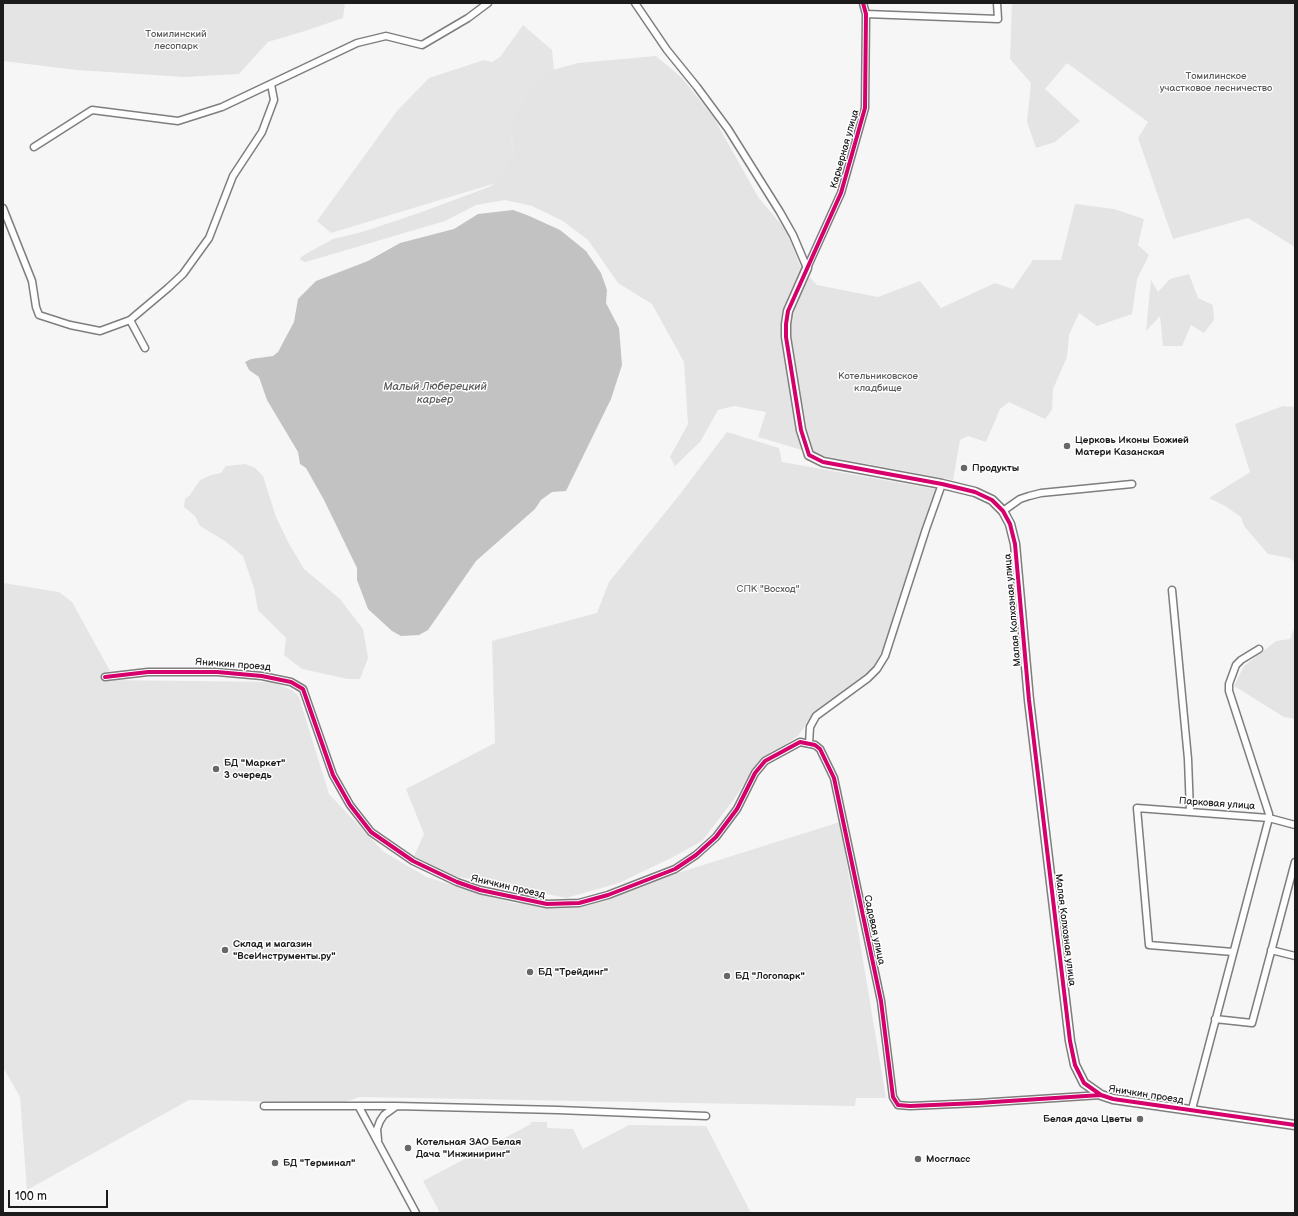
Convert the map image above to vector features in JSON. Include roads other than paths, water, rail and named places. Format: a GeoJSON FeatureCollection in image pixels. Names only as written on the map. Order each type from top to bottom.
{"type":"FeatureCollection","features":[{"type":"Feature","properties":{"kind":"street"},"geometry":{"type":"LineString","coordinates":[[34,147],[92,110],[178,121],[222,107],[357,43],[386,36],[422,45],[468,18],[488,3]]}},
{"type":"Feature","properties":{"kind":"street"},"geometry":{"type":"LineString","coordinates":[[635,3],[667,50],[698,87],[728,129],[794,235],[807,268]]}},
{"type":"Feature","properties":{"kind":"street","name":"Карьерная улица"},"geometry":{"type":"LineString","coordinates":[[807,268],[841,192],[865,108],[866,14],[863,3]]}},
{"type":"Feature","properties":{"kind":"street"},"geometry":{"type":"LineString","coordinates":[[866,14],[998,19],[997,3]]}},
{"type":"Feature","properties":{"kind":"street"},"geometry":{"type":"LineString","coordinates":[[3,208],[32,281],[36,307],[39,314],[70,325],[100,331],[130,320],[168,288],[182,274],[209,238],[233,176],[262,132],[274,100],[271,84]]}},
{"type":"Feature","properties":{"kind":"street","name":"Малая Колхозная улица"},"geometry":{"type":"LineString","coordinates":[[807,268],[788,311],[786,337],[801,430],[809,455],[823,462],[942,484],[980,494],[992,500],[1003,511],[1010,524],[1015,544],[1029,700],[1070,1041],[1075,1065],[1084,1083],[1101,1095]]}},
{"type":"Feature","properties":{"kind":"street"},"geometry":{"type":"LineString","coordinates":[[130,320],[145,348]]}},
{"type":"Feature","properties":{"kind":"street"},"geometry":{"type":"LineString","coordinates":[[809,744],[810,727],[816,716],[868,678],[877,669],[885,656],[942,484]]}},
{"type":"Feature","properties":{"kind":"street"},"geometry":{"type":"LineString","coordinates":[[1003,511],[1020,499],[1041,493],[1132,484]]}},
{"type":"Feature","properties":{"kind":"street"},"geometry":{"type":"LineString","coordinates":[[1172,590],[1188,759],[1190,812]]}},
{"type":"Feature","properties":{"kind":"street"},"geometry":{"type":"LineString","coordinates":[[1192,1109],[1269,818],[1269,814],[1229,691],[1229,684],[1236,665],[1241,660],[1259,649]]}},
{"type":"Feature","properties":{"kind":"street","name":"Яничкин проезд"},"geometry":{"type":"LineString","coordinates":[[105,677],[148,672],[217,672],[262,676],[291,682],[303,689],[333,776],[350,805],[371,832],[413,861],[457,882],[480,890],[547,904],[579,903],[608,895],[675,869],[696,855],[716,836],[737,809],[755,773],[765,761],[800,742],[809,744]]}},
{"type":"Feature","properties":{"kind":"street","name":"Садовая улица"},"geometry":{"type":"LineString","coordinates":[[809,744],[815,745],[820,749],[834,778],[877,986],[893,1097],[898,1105]]}},
{"type":"Feature","properties":{"kind":"street","name":"Парковая улица"},"geometry":{"type":"LineString","coordinates":[[1233,952],[1149,945],[1137,808],[1269,818],[1295,825]]}},
{"type":"Feature","properties":{"kind":"street"},"geometry":{"type":"LineString","coordinates":[[1216,1019],[1252,1023],[1295,862]]}},
{"type":"Feature","properties":{"kind":"street"},"geometry":{"type":"LineString","coordinates":[[1271,950],[1295,956]]}},
{"type":"Feature","properties":{"kind":"street","name":"Яничкин проезд"},"geometry":{"type":"LineString","coordinates":[[898,1105],[910,1106],[978,1103],[1101,1095],[1113,1099],[1192,1109],[1295,1125]]}},
{"type":"Feature","properties":{"kind":"street"},"geometry":{"type":"LineString","coordinates":[[264,1106],[396,1106],[558,1110],[706,1116]]}},
{"type":"Feature","properties":{"kind":"street"},"geometry":{"type":"LineString","coordinates":[[380,1145],[377,1129],[380,1121],[384,1115],[396,1106]]}},
{"type":"Feature","properties":{"kind":"street"},"geometry":{"type":"LineString","coordinates":[[360,1107],[416,1213]]}},
{"type":"Feature","properties":{"kind":"water","name":"Малый Люберецкий карьер"},"geometry":{"type":"Polygon","coordinates":[[[513,210],[560,230],[586,251],[601,273],[607,290],[606,303],[619,328],[622,365],[611,399],[566,491],[552,492],[541,500],[535,509],[476,561],[428,630],[419,635],[401,636],[392,631],[368,609],[357,580],[357,568],[324,500],[306,468],[300,464],[298,452],[267,400],[259,377],[249,370],[245,362],[251,359],[273,356],[278,352],[294,322],[298,299],[316,281],[368,261],[400,243],[454,229],[478,214],[513,210]]]}},
{"type":"Feature","properties":{"kind":"place","name":"Церковь Иконы Божией Матери Казанская"},"geometry":{"type":"Point","coordinates":[1067,446]}},
{"type":"Feature","properties":{"kind":"place","name":"Продукты"},"geometry":{"type":"Point","coordinates":[964,468]}},
{"type":"Feature","properties":{"kind":"place","name":"БД \"Маркет\" 3 очередь"},"geometry":{"type":"Point","coordinates":[216,769]}},
{"type":"Feature","properties":{"kind":"place","name":"Склад и магазин \"ВсеИнструменты.ру\""},"geometry":{"type":"Point","coordinates":[225,950]}},
{"type":"Feature","properties":{"kind":"place","name":"БД \"Трейдинг\""},"geometry":{"type":"Point","coordinates":[530,972]}},
{"type":"Feature","properties":{"kind":"place","name":"БД \"Логопарк\""},"geometry":{"type":"Point","coordinates":[727,976]}},
{"type":"Feature","properties":{"kind":"place","name":"Белая дача Цветы"},"geometry":{"type":"Point","coordinates":[1140,1119]}},
{"type":"Feature","properties":{"kind":"place","name":"Котельная ЗАО Белая Дача \"Инжиниринг\""},"geometry":{"type":"Point","coordinates":[408,1148]}},
{"type":"Feature","properties":{"kind":"place","name":"Мосгласс"},"geometry":{"type":"Point","coordinates":[918,1159]}},
{"type":"Feature","properties":{"kind":"place","name":"БД \"Терминал\""},"geometry":{"type":"Point","coordinates":[275,1163]}},
{"type":"Feature","properties":{"kind":"park label","name":"Томилинский лесопарк"},"geometry":{"type":"Point","coordinates":[176,40]}},
{"type":"Feature","properties":{"kind":"park label","name":"Томилинское участковое лесничество"},"geometry":{"type":"Point","coordinates":[1216,82]}},
{"type":"Feature","properties":{"kind":"park label","name":"Котельниковское кладбище"},"geometry":{"type":"Point","coordinates":[878,382]}},
{"type":"Feature","properties":{"kind":"park label","name":"СПК \"Восход\""},"geometry":{"type":"Point","coordinates":[768,589]}}]}
